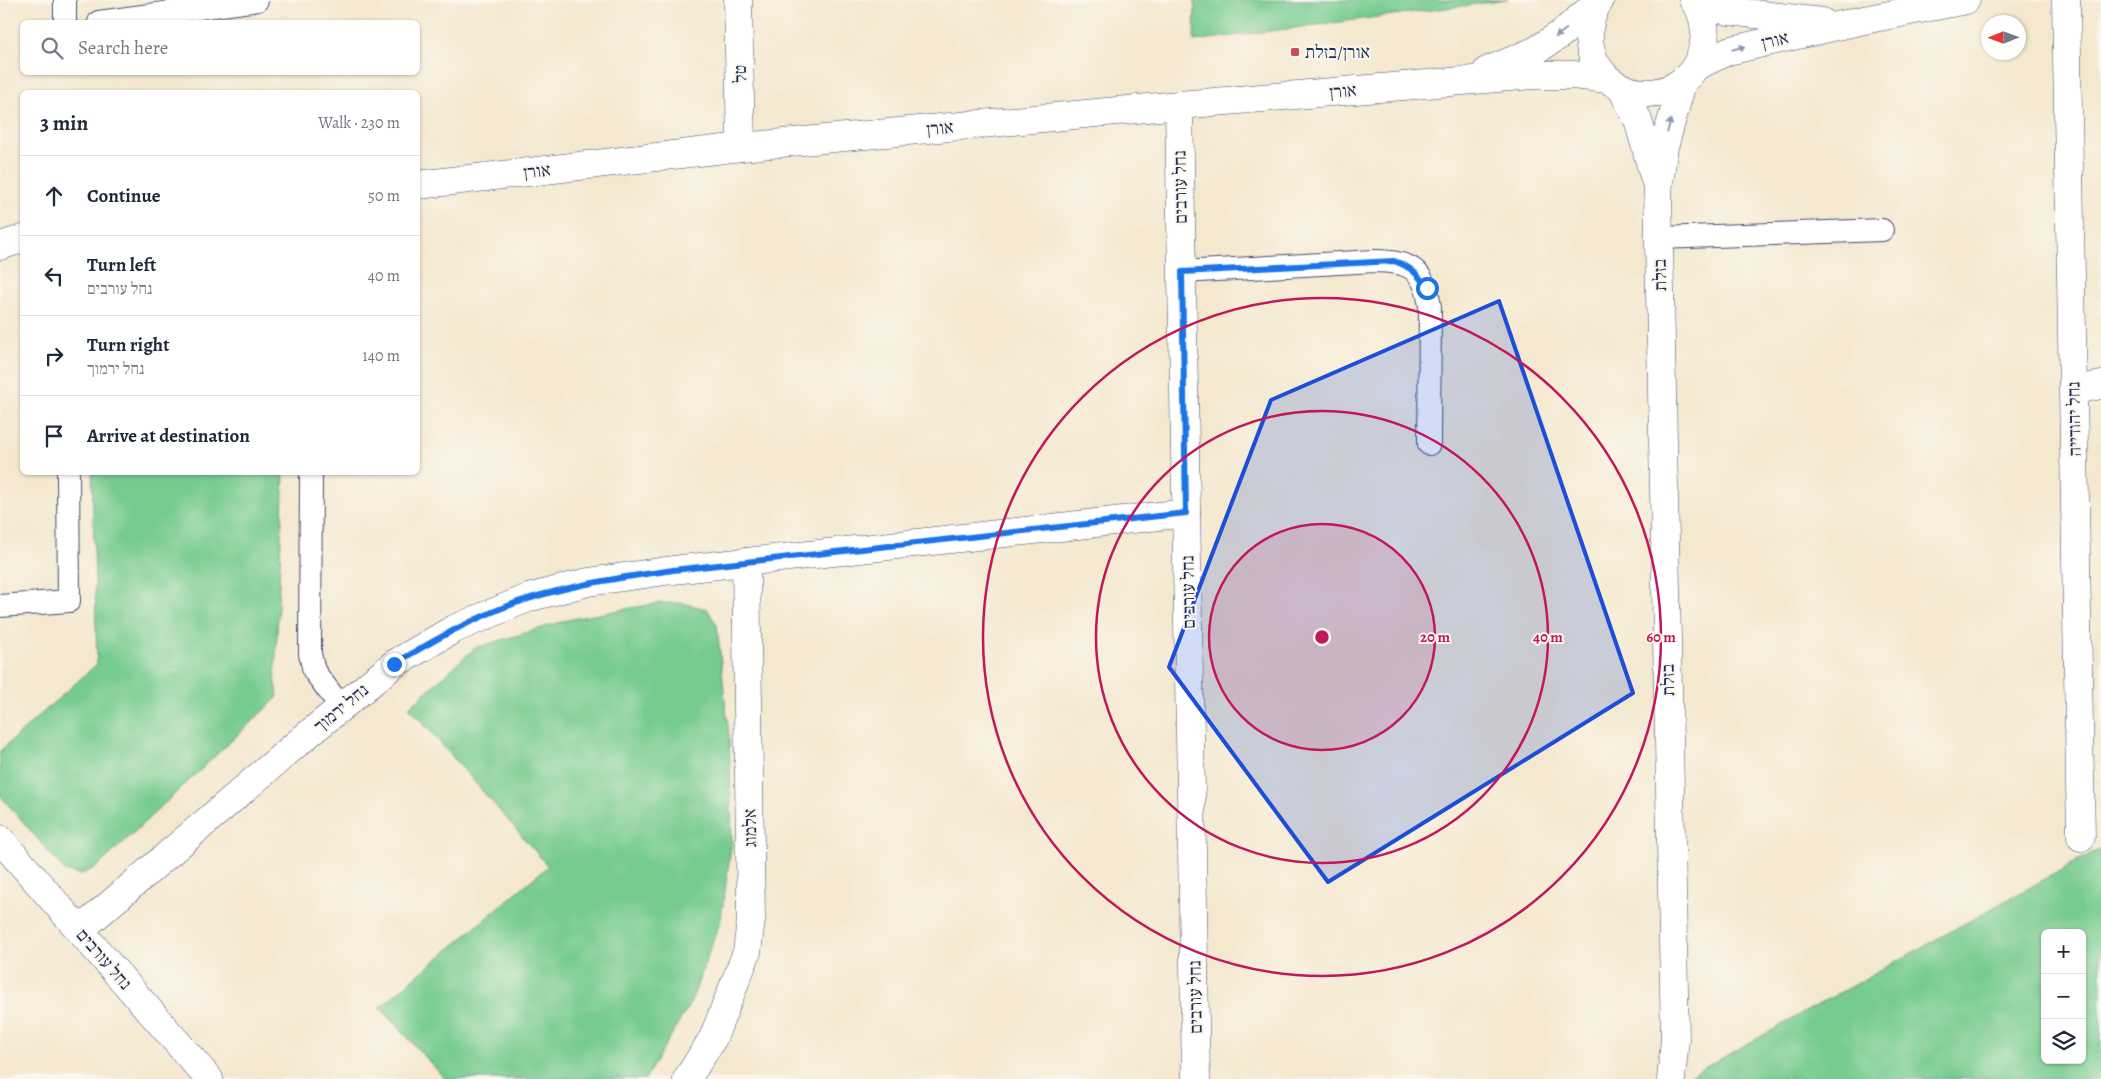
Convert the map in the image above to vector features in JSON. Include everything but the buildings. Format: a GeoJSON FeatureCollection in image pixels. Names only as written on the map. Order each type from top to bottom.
{"type":"FeatureCollection","features":[{"type":"Feature","properties":{"kind":"street","name":"טל"},"geometry":{"type":"LineString","coordinates":[[738,0],[741,147]]}},
{"type":"Feature","properties":{"kind":"street","name":"אורן"},"geometry":{"type":"LineString","coordinates":[[1694,2],[1768,17],[1822,22],[1966,0]]}},
{"type":"Feature","properties":{"kind":"street","name":"נחל יהודייה"},"geometry":{"type":"LineString","coordinates":[[2066,0],[2081,838]]}},
{"type":"Feature","properties":{"kind":"street","name":"אורן"},"geometry":{"type":"LineString","coordinates":[[1463,81],[1535,51],[1561,34],[1599,1]]}},
{"type":"Feature","properties":{"kind":"street","name":"בזלת"},"geometry":{"type":"LineString","coordinates":[[1599,1],[1591,16],[1590,49],[1596,65],[1614,84],[1638,120],[1658,191]]}},
{"type":"Feature","properties":{"kind":"street","name":"בזלת"},"geometry":{"type":"LineString","coordinates":[[1671,1079],[1675,1040],[1658,191],[1664,147],[1689,74],[1701,56],[1705,38],[1703,19],[1694,2]]}},
{"type":"Feature","properties":{"kind":"street","name":"אורן"},"geometry":{"type":"LineString","coordinates":[[420,185],[741,147],[1179,105],[1533,75],[1573,75],[1614,84],[1639,94],[1656,93],[1675,87],[1689,74],[1728,51],[1873,13]]}},
{"type":"Feature","properties":{"kind":"street","name":"נחל עורבים"},"geometry":{"type":"LineString","coordinates":[[1179,105],[1196,1079]]}},
{"type":"Feature","properties":{"kind":"street"},"geometry":{"type":"LineString","coordinates":[[0,231],[20,232]]}},
{"type":"Feature","properties":{"kind":"street"},"geometry":{"type":"LineString","coordinates":[[0,246],[20,239]]}},
{"type":"Feature","properties":{"kind":"street"},"geometry":{"type":"LineString","coordinates":[[2074,390],[2101,385]]}},
{"type":"Feature","properties":{"kind":"street","name":"נחל ירמוך"},"geometry":{"type":"LineString","coordinates":[[80,930],[394,664],[454,629],[528,598],[588,582],[746,562],[1186,513]]}},
{"type":"Feature","properties":{"kind":"street","name":"אלמוג"},"geometry":{"type":"LineString","coordinates":[[687,1079],[713,1038],[747,952],[751,920],[746,562]]}},
{"type":"Feature","properties":{"kind":"street","name":"נחל עורבים"},"geometry":{"type":"LineString","coordinates":[[0,839],[209,1079]]}},
{"type":"Feature","properties":{"kind":"lane"},"geometry":{"type":"LineString","coordinates":[[65,0],[65,20]]}},
{"type":"Feature","properties":{"kind":"lane"},"geometry":{"type":"LineString","coordinates":[[113,20],[257,0]]}},
{"type":"Feature","properties":{"kind":"lane"},"geometry":{"type":"LineString","coordinates":[[1659,238],[1882,230]]}},
{"type":"Feature","properties":{"kind":"lane"},"geometry":{"type":"LineString","coordinates":[[1182,272],[1374,261],[1394,261],[1409,266],[1418,274],[1427,288],[1429,444]]}},
{"type":"Feature","properties":{"kind":"lane"},"geometry":{"type":"LineString","coordinates":[[0,606],[69,601],[68,475]]}},
{"type":"Feature","properties":{"kind":"lane"},"geometry":{"type":"LineString","coordinates":[[311,475],[310,654],[314,671],[341,707]]}},
{"type":"Feature","properties":{"kind":"highlighted area"},"geometry":{"type":"Polygon","coordinates":[[[1499,301],[1633,693],[1328,882],[1169,667],[1271,400],[1499,301]]]}},
{"type":"Feature","properties":{"kind":"green space"},"geometry":{"type":"Polygon","coordinates":[[[1195,0],[1508,0],[1194,41],[1195,0]]]}},
{"type":"Feature","properties":{"kind":"green space"},"geometry":{"type":"Polygon","coordinates":[[[92,475],[284,475],[275,676],[278,697],[97,867],[80,875],[65,871],[0,795],[0,751],[97,664],[92,475]]]}},
{"type":"Feature","properties":{"kind":"green space"},"geometry":{"type":"Polygon","coordinates":[[[659,603],[683,603],[707,609],[717,625],[729,736],[732,841],[721,919],[691,1002],[645,1079],[445,1079],[380,1007],[548,866],[409,707],[475,648],[571,619],[659,603]]]}},
{"type":"Feature","properties":{"kind":"green space"},"geometry":{"type":"Polygon","coordinates":[[[2101,848],[2101,1079],[1684,1079],[2101,848]]]}},
{"type":"Feature","properties":{"kind":"place","name":"אורן/בזלת"},"geometry":{"type":"Point","coordinates":[1295,52]}},
{"type":"Feature","properties":{"kind":"route"},"geometry":{"type":"LineString","coordinates":[[394,664],[454,629],[528,598],[588,582],[673,570],[1186,513],[1182,272],[1394,261],[1409,266],[1418,274],[1427,288]]}}]}
